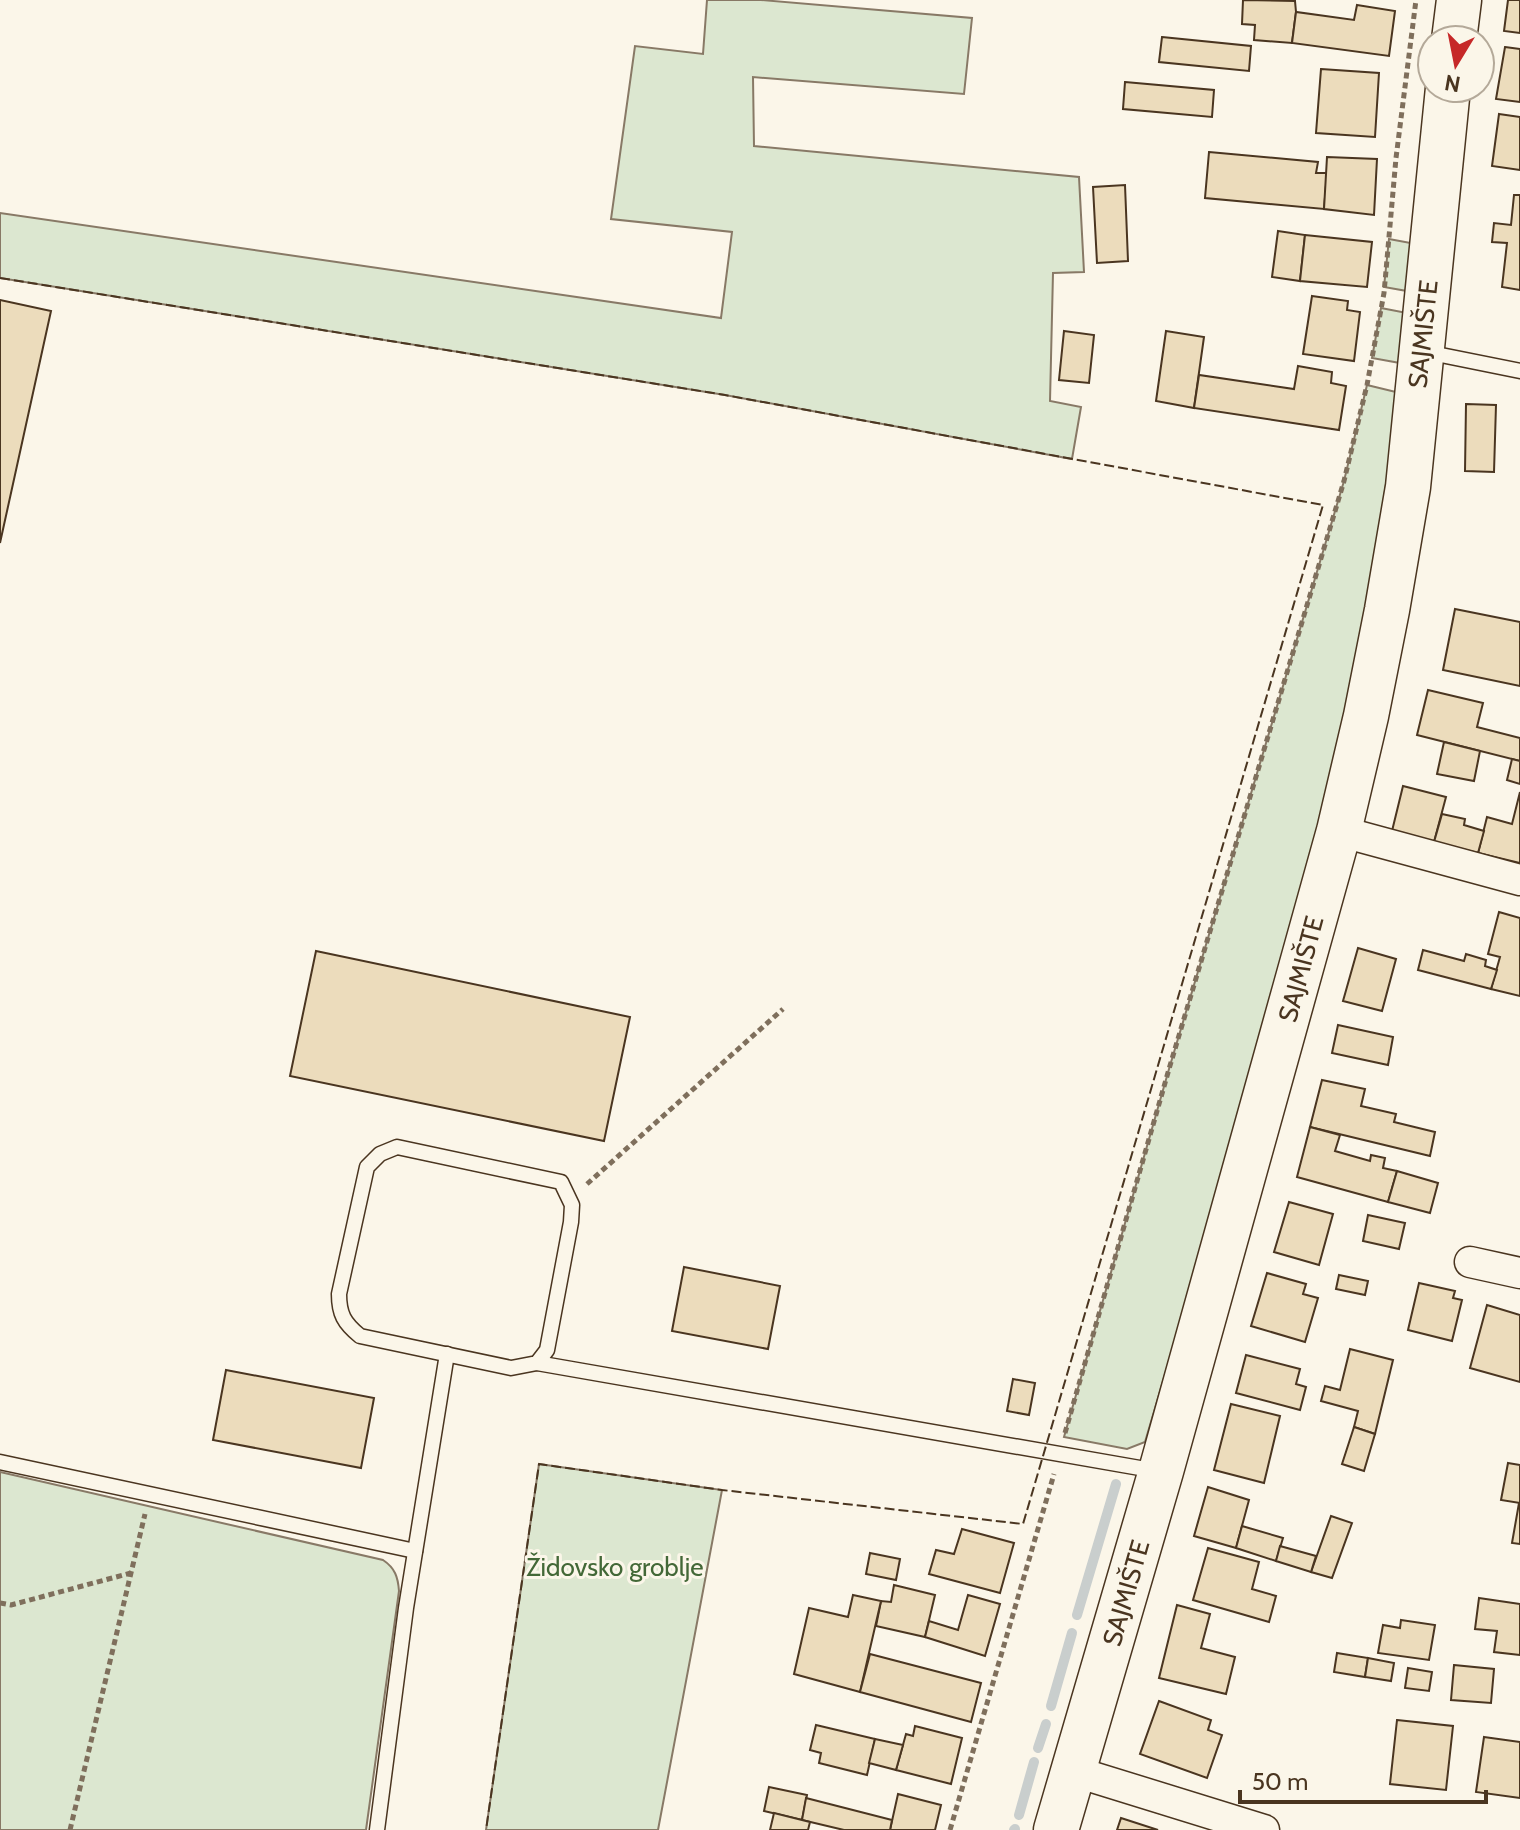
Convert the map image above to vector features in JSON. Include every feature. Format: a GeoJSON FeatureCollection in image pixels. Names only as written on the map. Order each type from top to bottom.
{"type":"FeatureCollection","features":[{"type":"Feature","properties":{"kind":"main road"},"geometry":{"type":"LineString","coordinates":[[1456,24],[1459,0]]}},
{"type":"Feature","properties":{"kind":"main road","name":"SAJMIŠTE"},"geometry":{"type":"LineString","coordinates":[[1056,1830],[1161,1471],[1339,831],[1387,610],[1408,487],[1446,104]]}},
{"type":"Feature","properties":{"kind":"street"},"geometry":{"type":"LineString","coordinates":[[1339,831],[1520,880]]}},
{"type":"Feature","properties":{"kind":"street"},"geometry":{"type":"LineString","coordinates":[[1470,1262],[1520,1273]]}},
{"type":"Feature","properties":{"kind":"street"},"geometry":{"type":"LineString","coordinates":[[1073,1771],[1264,1830]]}},
{"type":"Feature","properties":{"kind":"lane"},"geometry":{"type":"LineString","coordinates":[[1421,351],[1520,371]]}},
{"type":"Feature","properties":{"kind":"lane"},"geometry":{"type":"LineString","coordinates":[[537,1363],[547,1350],[571,1222],[571,1199],[561,1182],[397,1147],[380,1154],[367,1167],[339,1294],[339,1308],[345,1324],[360,1336],[511,1368],[537,1363],[1161,1471]]}},
{"type":"Feature","properties":{"kind":"lane"},"geometry":{"type":"LineString","coordinates":[[377,1830],[415,1551],[447,1354]]}},
{"type":"Feature","properties":{"kind":"lane"},"geometry":{"type":"LineString","coordinates":[[0,1462],[415,1551]]}},
{"type":"Feature","properties":{"kind":"path"},"geometry":{"type":"LineString","coordinates":[[950,1830],[1169,1069],[1344,481],[1367,385],[1384,293],[1396,158],[1416,0]]}},
{"type":"Feature","properties":{"kind":"path"},"geometry":{"type":"LineString","coordinates":[[571,1199],[783,1009]]}},
{"type":"Feature","properties":{"kind":"path"},"geometry":{"type":"LineString","coordinates":[[70,1830],[149,1494]]}},
{"type":"Feature","properties":{"kind":"path"},"geometry":{"type":"LineString","coordinates":[[0,1603],[11,1605],[131,1573]]}},
{"type":"Feature","properties":{"kind":"green space"},"geometry":{"type":"Polygon","coordinates":[[[707,0],[761,0],[972,18],[964,94],[753,77],[754,146],[1079,177],[1084,272],[1053,273],[1050,401],[1081,407],[1072,459],[725,395],[0,278],[0,213],[721,318],[732,232],[611,219],[635,46],[703,54],[707,0]]]}},
{"type":"Feature","properties":{"kind":"green space"},"geometry":{"type":"Polygon","coordinates":[[[1389,239],[1416,244],[1407,291],[1384,287],[1389,239]]]}},
{"type":"Feature","properties":{"kind":"green space"},"geometry":{"type":"Polygon","coordinates":[[[1381,308],[1407,313],[1400,363],[1372,358],[1381,308]]]}},
{"type":"Feature","properties":{"kind":"green space"},"geometry":{"type":"Polygon","coordinates":[[[1367,385],[1400,393],[1339,758],[1219,1192],[1145,1442],[1127,1449],[1064,1437],[1169,1069],[1344,481],[1367,385]]]}},
{"type":"Feature","properties":{"kind":"green space","name":"Židovsko groblje"},"geometry":{"type":"Polygon","coordinates":[[[539,1464],[722,1490],[658,1830],[486,1830],[539,1464]]]}},
{"type":"Feature","properties":{"kind":"green space"},"geometry":{"type":"Polygon","coordinates":[[[0,1472],[383,1560],[390,1566],[397,1577],[399,1591],[366,1830],[0,1830],[0,1472]]]}},
{"type":"Feature","properties":{"kind":"building"},"geometry":{"type":"Polygon","coordinates":[[[1243,0],[1295,1],[1292,43],[1254,40],[1255,25],[1242,24],[1243,0]]]}},
{"type":"Feature","properties":{"kind":"building"},"geometry":{"type":"Polygon","coordinates":[[[1508,0],[1520,0],[1520,33],[1504,31],[1508,0]]]}},
{"type":"Feature","properties":{"kind":"building"},"geometry":{"type":"Polygon","coordinates":[[[1357,5],[1395,11],[1389,56],[1292,43],[1296,12],[1354,20],[1357,5]]]}},
{"type":"Feature","properties":{"kind":"building"},"geometry":{"type":"Polygon","coordinates":[[[1162,37],[1251,46],[1249,71],[1159,62],[1162,37]]]}},
{"type":"Feature","properties":{"kind":"building"},"geometry":{"type":"Polygon","coordinates":[[[1505,47],[1520,49],[1520,102],[1496,99],[1505,47]]]}},
{"type":"Feature","properties":{"kind":"building"},"geometry":{"type":"Polygon","coordinates":[[[1321,69],[1379,73],[1375,137],[1316,133],[1321,69]]]}},
{"type":"Feature","properties":{"kind":"building"},"geometry":{"type":"Polygon","coordinates":[[[1125,82],[1214,90],[1212,117],[1123,109],[1125,82]]]}},
{"type":"Feature","properties":{"kind":"building"},"geometry":{"type":"Polygon","coordinates":[[[1499,114],[1520,117],[1520,170],[1492,166],[1499,114]]]}},
{"type":"Feature","properties":{"kind":"building"},"geometry":{"type":"Polygon","coordinates":[[[1209,152],[1318,162],[1316,173],[1327,173],[1324,209],[1205,198],[1209,152]]]}},
{"type":"Feature","properties":{"kind":"building"},"geometry":{"type":"Polygon","coordinates":[[[1327,157],[1377,159],[1374,215],[1324,209],[1327,157]]]}},
{"type":"Feature","properties":{"kind":"building"},"geometry":{"type":"Polygon","coordinates":[[[1125,185],[1128,261],[1097,263],[1093,187],[1125,185]]]}},
{"type":"Feature","properties":{"kind":"building"},"geometry":{"type":"Polygon","coordinates":[[[1514,195],[1520,195],[1520,290],[1502,287],[1507,243],[1492,242],[1494,223],[1511,225],[1514,195]]]}},
{"type":"Feature","properties":{"kind":"building"},"geometry":{"type":"Polygon","coordinates":[[[1278,231],[1305,235],[1300,281],[1272,277],[1278,231]]]}},
{"type":"Feature","properties":{"kind":"building"},"geometry":{"type":"Polygon","coordinates":[[[1305,235],[1372,242],[1367,287],[1300,281],[1305,235]]]}},
{"type":"Feature","properties":{"kind":"building"},"geometry":{"type":"Polygon","coordinates":[[[1312,296],[1348,301],[1347,310],[1360,312],[1354,361],[1303,354],[1312,296]]]}},
{"type":"Feature","properties":{"kind":"building"},"geometry":{"type":"Polygon","coordinates":[[[0,300],[51,311],[0,543],[0,300]]]}},
{"type":"Feature","properties":{"kind":"building"},"geometry":{"type":"Polygon","coordinates":[[[1064,331],[1094,335],[1089,383],[1059,380],[1064,331]]]}},
{"type":"Feature","properties":{"kind":"building"},"geometry":{"type":"Polygon","coordinates":[[[1166,331],[1204,337],[1194,408],[1156,401],[1166,331]]]}},
{"type":"Feature","properties":{"kind":"building"},"geometry":{"type":"Polygon","coordinates":[[[1298,366],[1332,372],[1331,383],[1346,386],[1339,430],[1194,408],[1199,375],[1294,389],[1298,366]]]}},
{"type":"Feature","properties":{"kind":"building"},"geometry":{"type":"Polygon","coordinates":[[[1466,404],[1496,405],[1494,472],[1465,471],[1466,404]]]}},
{"type":"Feature","properties":{"kind":"building"},"geometry":{"type":"Polygon","coordinates":[[[1455,609],[1520,622],[1520,686],[1443,670],[1455,609]]]}},
{"type":"Feature","properties":{"kind":"building"},"geometry":{"type":"Polygon","coordinates":[[[1428,690],[1483,703],[1477,727],[1520,738],[1520,761],[1417,735],[1428,690]]]}},
{"type":"Feature","properties":{"kind":"building"},"geometry":{"type":"Polygon","coordinates":[[[1444,742],[1480,751],[1474,781],[1437,774],[1444,742]]]}},
{"type":"Feature","properties":{"kind":"building"},"geometry":{"type":"Polygon","coordinates":[[[1512,759],[1520,761],[1520,784],[1507,780],[1512,759]]]}},
{"type":"Feature","properties":{"kind":"building"},"geometry":{"type":"Polygon","coordinates":[[[1403,786],[1446,797],[1434,842],[1392,831],[1403,786]]]}},
{"type":"Feature","properties":{"kind":"building"},"geometry":{"type":"Polygon","coordinates":[[[1520,792],[1520,863],[1478,853],[1487,817],[1512,824],[1520,792]]]}},
{"type":"Feature","properties":{"kind":"building"},"geometry":{"type":"Polygon","coordinates":[[[1442,814],[1465,819],[1464,825],[1484,831],[1478,853],[1434,842],[1442,814]]]}},
{"type":"Feature","properties":{"kind":"building"},"geometry":{"type":"Polygon","coordinates":[[[1499,912],[1520,918],[1520,996],[1491,989],[1500,957],[1488,954],[1499,912]]]}},
{"type":"Feature","properties":{"kind":"building"},"geometry":{"type":"Polygon","coordinates":[[[1358,948],[1396,959],[1382,1011],[1343,1001],[1358,948]]]}},
{"type":"Feature","properties":{"kind":"building"},"geometry":{"type":"Polygon","coordinates":[[[1423,950],[1464,961],[1466,954],[1486,960],[1485,966],[1497,970],[1491,989],[1418,970],[1423,950]]]}},
{"type":"Feature","properties":{"kind":"building"},"geometry":{"type":"Polygon","coordinates":[[[316,951],[630,1017],[604,1141],[290,1076],[316,951]]]}},
{"type":"Feature","properties":{"kind":"building"},"geometry":{"type":"Polygon","coordinates":[[[1338,1025],[1393,1037],[1388,1065],[1332,1053],[1338,1025]]]}},
{"type":"Feature","properties":{"kind":"building"},"geometry":{"type":"Polygon","coordinates":[[[1322,1080],[1365,1089],[1361,1106],[1396,1114],[1394,1122],[1435,1132],[1430,1156],[1310,1127],[1322,1080]]]}},
{"type":"Feature","properties":{"kind":"building"},"geometry":{"type":"Polygon","coordinates":[[[1310,1127],[1340,1135],[1335,1151],[1370,1161],[1371,1155],[1385,1158],[1383,1168],[1397,1171],[1388,1202],[1297,1177],[1310,1127]]]}},
{"type":"Feature","properties":{"kind":"building"},"geometry":{"type":"Polygon","coordinates":[[[1397,1171],[1438,1183],[1430,1213],[1388,1202],[1397,1171]]]}},
{"type":"Feature","properties":{"kind":"building"},"geometry":{"type":"Polygon","coordinates":[[[1289,1202],[1333,1214],[1319,1265],[1274,1252],[1289,1202]]]}},
{"type":"Feature","properties":{"kind":"building"},"geometry":{"type":"Polygon","coordinates":[[[1368,1215],[1405,1223],[1399,1249],[1363,1241],[1368,1215]]]}},
{"type":"Feature","properties":{"kind":"building"},"geometry":{"type":"Polygon","coordinates":[[[684,1267],[780,1286],[768,1349],[672,1331],[684,1267]]]}},
{"type":"Feature","properties":{"kind":"building"},"geometry":{"type":"Polygon","coordinates":[[[1267,1273],[1306,1284],[1303,1294],[1318,1298],[1305,1342],[1251,1326],[1267,1273]]]}},
{"type":"Feature","properties":{"kind":"building"},"geometry":{"type":"Polygon","coordinates":[[[1339,1275],[1368,1281],[1365,1295],[1336,1289],[1339,1275]]]}},
{"type":"Feature","properties":{"kind":"building"},"geometry":{"type":"Polygon","coordinates":[[[1419,1283],[1455,1291],[1453,1298],[1462,1300],[1452,1341],[1408,1330],[1419,1283]]]}},
{"type":"Feature","properties":{"kind":"building"},"geometry":{"type":"Polygon","coordinates":[[[1487,1305],[1520,1315],[1520,1382],[1470,1368],[1487,1305]]]}},
{"type":"Feature","properties":{"kind":"building"},"geometry":{"type":"Polygon","coordinates":[[[1350,1349],[1393,1360],[1375,1434],[1354,1427],[1358,1411],[1321,1401],[1325,1386],[1340,1390],[1350,1349]]]}},
{"type":"Feature","properties":{"kind":"building"},"geometry":{"type":"Polygon","coordinates":[[[1246,1355],[1300,1369],[1296,1384],[1306,1387],[1300,1410],[1236,1393],[1246,1355]]]}},
{"type":"Feature","properties":{"kind":"building"},"geometry":{"type":"Polygon","coordinates":[[[226,1370],[374,1398],[361,1468],[213,1440],[226,1370]]]}},
{"type":"Feature","properties":{"kind":"building"},"geometry":{"type":"Polygon","coordinates":[[[1013,1379],[1035,1383],[1029,1415],[1007,1411],[1013,1379]]]}},
{"type":"Feature","properties":{"kind":"building"},"geometry":{"type":"Polygon","coordinates":[[[1231,1404],[1280,1416],[1264,1483],[1214,1470],[1231,1404]]]}},
{"type":"Feature","properties":{"kind":"building"},"geometry":{"type":"Polygon","coordinates":[[[1354,1427],[1375,1434],[1364,1471],[1342,1464],[1354,1427]]]}},
{"type":"Feature","properties":{"kind":"building"},"geometry":{"type":"Polygon","coordinates":[[[1508,1463],[1520,1465],[1520,1503],[1501,1500],[1508,1463]]]}},
{"type":"Feature","properties":{"kind":"building"},"geometry":{"type":"Polygon","coordinates":[[[1208,1487],[1249,1500],[1236,1548],[1194,1536],[1208,1487]]]}},
{"type":"Feature","properties":{"kind":"building"},"geometry":{"type":"Polygon","coordinates":[[[1520,1503],[1520,1544],[1512,1543],[1520,1503]]]}},
{"type":"Feature","properties":{"kind":"building"},"geometry":{"type":"Polygon","coordinates":[[[1331,1516],[1352,1523],[1332,1578],[1311,1572],[1331,1516]]]}},
{"type":"Feature","properties":{"kind":"building"},"geometry":{"type":"Polygon","coordinates":[[[1242,1526],[1283,1538],[1276,1561],[1236,1548],[1242,1526]]]}},
{"type":"Feature","properties":{"kind":"building"},"geometry":{"type":"Polygon","coordinates":[[[962,1529],[1014,1543],[1000,1593],[929,1574],[936,1550],[954,1554],[962,1529]]]}},
{"type":"Feature","properties":{"kind":"building"},"geometry":{"type":"Polygon","coordinates":[[[1280,1546],[1316,1556],[1311,1572],[1276,1561],[1280,1546]]]}},
{"type":"Feature","properties":{"kind":"building"},"geometry":{"type":"Polygon","coordinates":[[[1208,1548],[1259,1562],[1252,1589],[1276,1596],[1269,1622],[1193,1600],[1208,1548]]]}},
{"type":"Feature","properties":{"kind":"building"},"geometry":{"type":"Polygon","coordinates":[[[870,1553],[900,1559],[896,1580],[866,1574],[870,1553]]]}},
{"type":"Feature","properties":{"kind":"building"},"geometry":{"type":"Polygon","coordinates":[[[894,1585],[935,1595],[925,1637],[876,1626],[881,1601],[891,1602],[894,1585]]]}},
{"type":"Feature","properties":{"kind":"building"},"geometry":{"type":"Polygon","coordinates":[[[853,1595],[881,1601],[860,1692],[794,1674],[809,1608],[848,1617],[853,1595]]]}},
{"type":"Feature","properties":{"kind":"building"},"geometry":{"type":"Polygon","coordinates":[[[968,1595],[1000,1604],[985,1656],[925,1637],[929,1621],[958,1630],[968,1595]]]}},
{"type":"Feature","properties":{"kind":"building"},"geometry":{"type":"Polygon","coordinates":[[[1479,1598],[1520,1604],[1520,1655],[1494,1652],[1497,1631],[1475,1629],[1479,1598]]]}},
{"type":"Feature","properties":{"kind":"building"},"geometry":{"type":"Polygon","coordinates":[[[1177,1605],[1210,1614],[1201,1648],[1235,1657],[1226,1694],[1159,1678],[1177,1605]]]}},
{"type":"Feature","properties":{"kind":"building"},"geometry":{"type":"Polygon","coordinates":[[[1401,1620],[1435,1625],[1429,1660],[1378,1653],[1383,1625],[1400,1628],[1401,1620]]]}},
{"type":"Feature","properties":{"kind":"building"},"geometry":{"type":"Polygon","coordinates":[[[1337,1653],[1368,1658],[1365,1677],[1334,1672],[1337,1653]]]}},
{"type":"Feature","properties":{"kind":"building"},"geometry":{"type":"Polygon","coordinates":[[[870,1654],[981,1683],[971,1722],[860,1692],[870,1654]]]}},
{"type":"Feature","properties":{"kind":"building"},"geometry":{"type":"Polygon","coordinates":[[[1368,1658],[1394,1663],[1391,1681],[1365,1677],[1368,1658]]]}},
{"type":"Feature","properties":{"kind":"building"},"geometry":{"type":"Polygon","coordinates":[[[1454,1665],[1494,1669],[1491,1703],[1451,1700],[1454,1665]]]}},
{"type":"Feature","properties":{"kind":"building"},"geometry":{"type":"Polygon","coordinates":[[[1408,1668],[1432,1672],[1429,1691],[1405,1688],[1408,1668]]]}},
{"type":"Feature","properties":{"kind":"building"},"geometry":{"type":"Polygon","coordinates":[[[1159,1701],[1211,1720],[1208,1730],[1222,1735],[1207,1778],[1140,1754],[1159,1701]]]}},
{"type":"Feature","properties":{"kind":"building"},"geometry":{"type":"Polygon","coordinates":[[[1397,1720],[1453,1726],[1446,1790],[1390,1784],[1397,1720]]]}},
{"type":"Feature","properties":{"kind":"building"},"geometry":{"type":"Polygon","coordinates":[[[816,1725],[875,1739],[867,1775],[819,1763],[821,1753],[810,1750],[816,1725]]]}},
{"type":"Feature","properties":{"kind":"building"},"geometry":{"type":"Polygon","coordinates":[[[915,1726],[962,1738],[951,1784],[896,1770],[906,1734],[913,1736],[915,1726]]]}},
{"type":"Feature","properties":{"kind":"building"},"geometry":{"type":"Polygon","coordinates":[[[1484,1737],[1520,1742],[1520,1798],[1476,1792],[1484,1737]]]}},
{"type":"Feature","properties":{"kind":"building"},"geometry":{"type":"Polygon","coordinates":[[[875,1739],[903,1745],[896,1770],[869,1763],[875,1739]]]}},
{"type":"Feature","properties":{"kind":"building"},"geometry":{"type":"Polygon","coordinates":[[[769,1787],[807,1795],[802,1820],[764,1811],[769,1787]]]}},
{"type":"Feature","properties":{"kind":"building"},"geometry":{"type":"Polygon","coordinates":[[[898,1794],[941,1805],[935,1830],[890,1830],[898,1794]]]}},
{"type":"Feature","properties":{"kind":"building"},"geometry":{"type":"Polygon","coordinates":[[[806,1798],[892,1820],[890,1830],[844,1830],[802,1820],[806,1798]]]}},
{"type":"Feature","properties":{"kind":"building"},"geometry":{"type":"Polygon","coordinates":[[[774,1813],[810,1822],[808,1830],[770,1830],[774,1813]]]}},
{"type":"Feature","properties":{"kind":"building"},"geometry":{"type":"Polygon","coordinates":[[[1121,1818],[1158,1830],[1117,1830],[1121,1818]]]}},
{"type":"Feature","properties":{"kind":"waterway"},"geometry":{"type":"LineString","coordinates":[[1077,1615],[1116,1484]]}},
{"type":"Feature","properties":{"kind":"waterway"},"geometry":{"type":"LineString","coordinates":[[1051,1706],[1072,1633]]}},
{"type":"Feature","properties":{"kind":"waterway"},"geometry":{"type":"LineString","coordinates":[[1038,1748],[1046,1724]]}},
{"type":"Feature","properties":{"kind":"waterway"},"geometry":{"type":"LineString","coordinates":[[1019,1815],[1034,1762]]}},
{"type":"Feature","properties":{"kind":"fence"},"geometry":{"type":"LineString","coordinates":[[0,278],[725,395],[1323,505],[1023,1524],[722,1490],[539,1464],[486,1830]]}}]}
